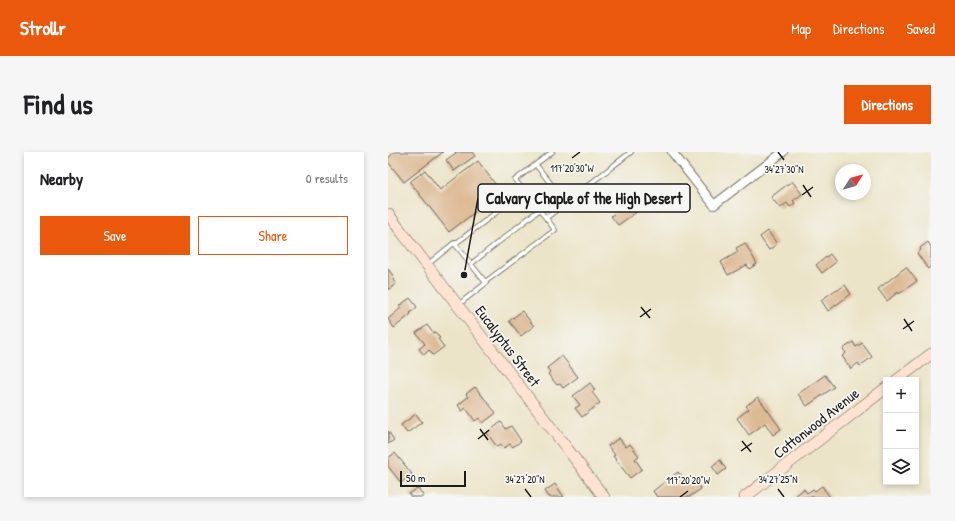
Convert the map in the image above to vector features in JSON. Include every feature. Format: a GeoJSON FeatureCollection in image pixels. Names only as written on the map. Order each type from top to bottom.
{"type":"FeatureCollection","features":[{"type":"Feature","properties":{"kind":"main road","name":"Eucalyptus Street"},"geometry":{"type":"LineString","coordinates":[[388,214],[604,497]]}},
{"type":"Feature","properties":{"kind":"main road"},"geometry":{"type":"LineString","coordinates":[[901,377],[931,354]]}},
{"type":"Feature","properties":{"kind":"main road","name":"Cottonwood Avenue"},"geometry":{"type":"LineString","coordinates":[[745,497],[883,390]]}},
{"type":"Feature","properties":{"kind":"street"},"geometry":{"type":"LineString","coordinates":[[672,152],[714,205],[783,152]]}},
{"type":"Feature","properties":{"kind":"lane"},"geometry":{"type":"LineString","coordinates":[[458,305],[486,283],[485,282],[555,230],[515,180],[552,152]]}},
{"type":"Feature","properties":{"kind":"lane"},"geometry":{"type":"LineString","coordinates":[[546,218],[631,152]]}},
{"type":"Feature","properties":{"kind":"lane"},"geometry":{"type":"LineString","coordinates":[[536,165],[566,203]]}},
{"type":"Feature","properties":{"kind":"lane"},"geometry":{"type":"LineString","coordinates":[[427,265],[524,191]]}},
{"type":"Feature","properties":{"kind":"lane"},"geometry":{"type":"LineString","coordinates":[[471,264],[539,210]]}},
{"type":"Feature","properties":{"kind":"lane"},"geometry":{"type":"LineString","coordinates":[[456,244],[485,282]]}},
{"type":"Feature","properties":{"kind":"building"},"geometry":{"type":"Polygon","coordinates":[[[395,152],[443,152],[404,182],[388,162],[388,158],[395,152]]]}},
{"type":"Feature","properties":{"kind":"building"},"geometry":{"type":"Polygon","coordinates":[[[455,152],[472,152],[475,156],[454,171],[446,160],[456,153],[455,152]]]}},
{"type":"Feature","properties":{"kind":"building"},"geometry":{"type":"Polygon","coordinates":[[[478,161],[501,192],[449,232],[410,182],[425,170],[440,190],[478,161]]]}},
{"type":"Feature","properties":{"kind":"building"},"geometry":{"type":"Polygon","coordinates":[[[792,181],[802,194],[793,201],[795,203],[790,207],[787,203],[780,208],[771,197],[792,181]]]}},
{"type":"Feature","properties":{"kind":"building"},"geometry":{"type":"Polygon","coordinates":[[[631,201],[638,211],[618,225],[611,216],[631,201]]]}},
{"type":"Feature","properties":{"kind":"building"},"geometry":{"type":"Polygon","coordinates":[[[768,231],[777,244],[769,250],[760,237],[768,231]]]}},
{"type":"Feature","properties":{"kind":"building"},"geometry":{"type":"Polygon","coordinates":[[[928,242],[931,247],[931,266],[928,269],[917,253],[921,250],[920,248],[928,242]]]}},
{"type":"Feature","properties":{"kind":"building"},"geometry":{"type":"Polygon","coordinates":[[[745,243],[757,264],[749,269],[747,265],[728,275],[721,262],[738,252],[736,248],[745,243]]]}},
{"type":"Feature","properties":{"kind":"building"},"geometry":{"type":"Polygon","coordinates":[[[830,254],[836,262],[822,273],[816,265],[830,254]]]}},
{"type":"Feature","properties":{"kind":"building"},"geometry":{"type":"Polygon","coordinates":[[[906,267],[917,281],[899,294],[898,292],[887,301],[878,289],[906,267]]]}},
{"type":"Feature","properties":{"kind":"building"},"geometry":{"type":"Polygon","coordinates":[[[388,269],[395,278],[393,280],[396,284],[388,290],[388,269]]]}},
{"type":"Feature","properties":{"kind":"building"},"geometry":{"type":"Polygon","coordinates":[[[845,285],[851,294],[828,311],[821,300],[845,285]]]}},
{"type":"Feature","properties":{"kind":"building"},"geometry":{"type":"Polygon","coordinates":[[[410,298],[417,307],[394,328],[388,319],[401,308],[399,306],[410,298]]]}},
{"type":"Feature","properties":{"kind":"building"},"geometry":{"type":"Polygon","coordinates":[[[522,311],[534,326],[521,336],[509,321],[522,311]]]}},
{"type":"Feature","properties":{"kind":"building"},"geometry":{"type":"Polygon","coordinates":[[[427,325],[433,333],[435,332],[440,338],[438,339],[444,347],[433,355],[429,350],[424,355],[419,349],[425,344],[416,333],[427,325]]]}},
{"type":"Feature","properties":{"kind":"building"},"geometry":{"type":"Polygon","coordinates":[[[853,342],[856,347],[862,343],[872,357],[860,366],[858,363],[851,369],[842,356],[846,353],[843,349],[853,342]]]}},
{"type":"Feature","properties":{"kind":"building"},"geometry":{"type":"Polygon","coordinates":[[[562,356],[578,377],[563,388],[560,384],[557,385],[548,374],[550,372],[547,368],[562,356]]]}},
{"type":"Feature","properties":{"kind":"building"},"geometry":{"type":"Polygon","coordinates":[[[825,375],[834,387],[807,406],[798,394],[825,375]]]}},
{"type":"Feature","properties":{"kind":"building"},"geometry":{"type":"Polygon","coordinates":[[[590,383],[595,390],[592,392],[600,403],[582,417],[575,408],[580,405],[573,396],[590,383]]]}},
{"type":"Feature","properties":{"kind":"building"},"geometry":{"type":"Polygon","coordinates":[[[475,387],[496,413],[483,423],[479,418],[475,421],[466,408],[462,411],[458,405],[468,397],[466,394],[475,387]]]}},
{"type":"Feature","properties":{"kind":"building"},"geometry":{"type":"Polygon","coordinates":[[[758,397],[781,429],[773,435],[765,423],[749,435],[737,418],[749,409],[746,406],[758,397]]]}},
{"type":"Feature","properties":{"kind":"building"},"geometry":{"type":"Polygon","coordinates":[[[416,414],[422,422],[407,433],[401,425],[416,414]]]}},
{"type":"Feature","properties":{"kind":"building"},"geometry":{"type":"Polygon","coordinates":[[[501,422],[506,429],[511,426],[521,441],[513,447],[510,444],[504,448],[501,444],[497,447],[487,433],[501,422]]]}},
{"type":"Feature","properties":{"kind":"building"},"geometry":{"type":"Polygon","coordinates":[[[388,431],[394,440],[388,444],[388,431]]]}},
{"type":"Feature","properties":{"kind":"building"},"geometry":{"type":"Polygon","coordinates":[[[619,438],[626,447],[630,444],[639,456],[635,459],[642,469],[630,478],[613,456],[615,455],[608,446],[619,438]]]}},
{"type":"Feature","properties":{"kind":"building"},"geometry":{"type":"Polygon","coordinates":[[[395,453],[412,474],[401,483],[388,466],[388,458],[395,453]]]}},
{"type":"Feature","properties":{"kind":"building"},"geometry":{"type":"Polygon","coordinates":[[[720,460],[726,469],[718,475],[712,466],[720,460]]]}},
{"type":"Feature","properties":{"kind":"building"},"geometry":{"type":"Polygon","coordinates":[[[678,472],[687,485],[694,480],[701,489],[689,497],[657,497],[653,491],[678,472]]]}},
{"type":"Feature","properties":{"kind":"building"},"geometry":{"type":"Polygon","coordinates":[[[555,484],[564,497],[549,497],[545,491],[555,484]]]}},
{"type":"Feature","properties":{"kind":"building"},"geometry":{"type":"Polygon","coordinates":[[[822,486],[830,497],[794,497],[804,489],[807,493],[813,489],[815,491],[822,486]]]}},
{"type":"Feature","properties":{"kind":"building"},"geometry":{"type":"Polygon","coordinates":[[[418,488],[424,497],[411,497],[409,494],[418,488]]]}},
{"type":"Feature","properties":{"kind":"place","name":"Calvary Chaple of the High Desert"},"geometry":{"type":"Point","coordinates":[464,275]}}]}
